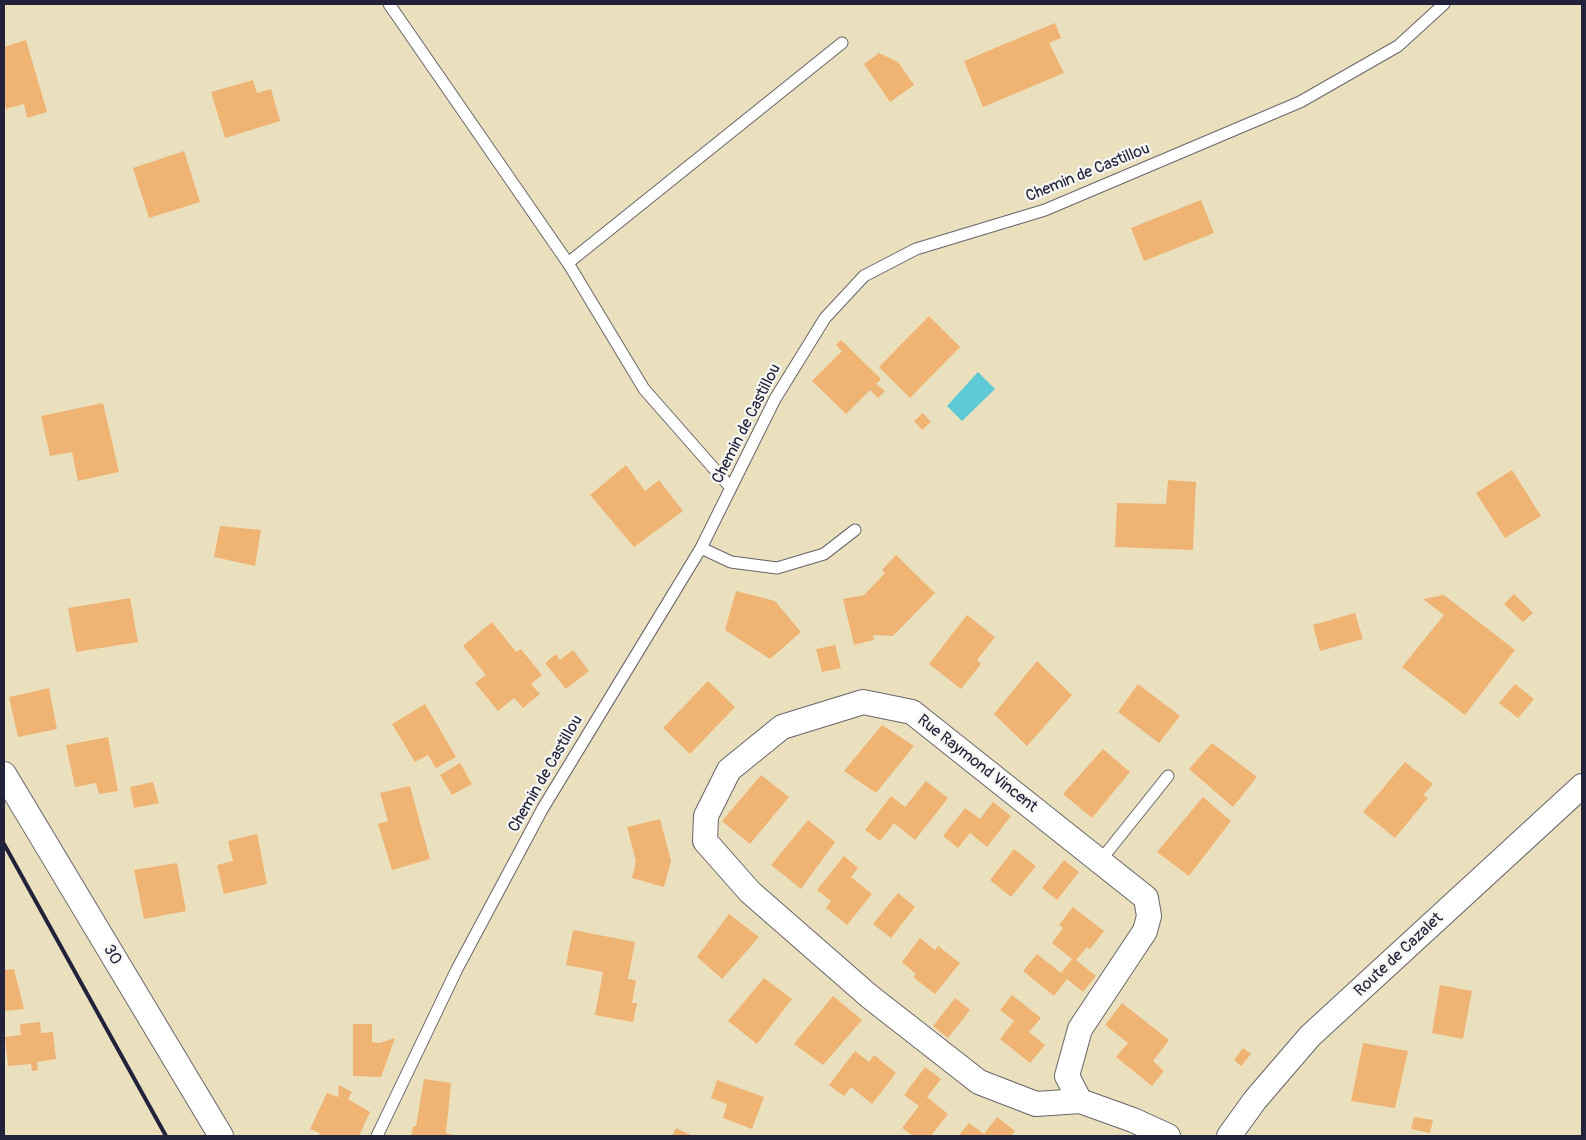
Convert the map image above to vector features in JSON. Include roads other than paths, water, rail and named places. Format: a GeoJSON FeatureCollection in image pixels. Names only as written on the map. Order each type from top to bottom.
{"type":"FeatureCollection","features":[{"type":"Feature","properties":{"kind":"street","name":"Rue Raymond Vincent"},"geometry":{"type":"LineString","coordinates":[[1080,1101],[1067,1076],[1080,1029],[1145,931],[1148,916],[1146,898],[912,712],[863,702],[782,727],[729,770],[706,816],[705,841],[750,892],[869,996],[979,1082],[1036,1104],[1080,1101],[1133,1120],[1168,1136]]}},
{"type":"Feature","properties":{"kind":"street","name":"30"},"geometry":{"type":"LineString","coordinates":[[4,774],[221,1136]]}},
{"type":"Feature","properties":{"kind":"street","name":"Route de Cazalet"},"geometry":{"type":"LineString","coordinates":[[1229,1136],[1254,1100],[1310,1036],[1582,786]]}},
{"type":"Feature","properties":{"kind":"lane"},"geometry":{"type":"LineString","coordinates":[[389,4],[568,263],[644,388],[732,488]]}},
{"type":"Feature","properties":{"kind":"lane","name":"Chemin de Castillou"},"geometry":{"type":"LineString","coordinates":[[377,1136],[457,969],[539,817],[702,548],[775,398],[825,318],[864,276],[916,248],[1045,210],[1300,102],[1398,46],[1444,4]]}},
{"type":"Feature","properties":{"kind":"lane"},"geometry":{"type":"LineString","coordinates":[[568,263],[842,43]]}},
{"type":"Feature","properties":{"kind":"lane"},"geometry":{"type":"LineString","coordinates":[[702,548],[731,562],[777,568],[824,554],[855,530]]}},
{"type":"Feature","properties":{"kind":"lane"},"geometry":{"type":"LineString","coordinates":[[1100,861],[1168,776]]}},
{"type":"Feature","properties":{"kind":"water"},"geometry":{"type":"Polygon","coordinates":[[[978,372],[995,389],[962,421],[947,406],[978,372]]]}},
{"type":"Feature","properties":{"kind":"railway"},"geometry":{"type":"LineString","coordinates":[[4,844],[166,1136]]}}]}
